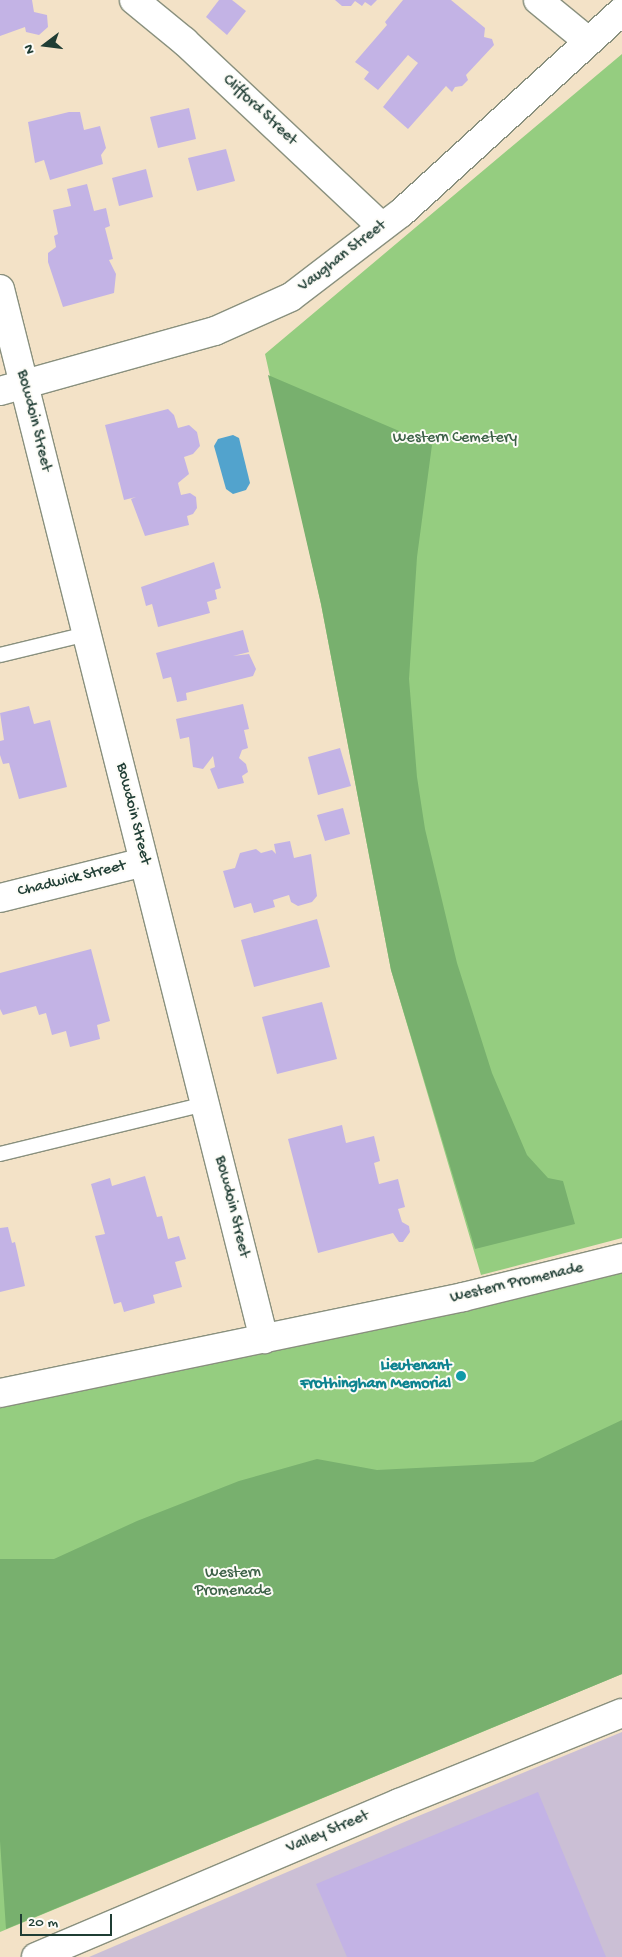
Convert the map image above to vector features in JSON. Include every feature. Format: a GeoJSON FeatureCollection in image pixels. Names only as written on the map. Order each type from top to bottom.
{"type":"FeatureCollection","features":[{"type":"Feature","properties":{"kind":"street","name":"Clifford Street"},"geometry":{"type":"LineString","coordinates":[[134,0],[184,41],[381,226]]}},
{"type":"Feature","properties":{"kind":"street"},"geometry":{"type":"LineString","coordinates":[[538,0],[588,41]]}},
{"type":"Feature","properties":{"kind":"street","name":"Vaughan Street"},"geometry":{"type":"LineString","coordinates":[[12,388],[216,331],[291,297],[401,212],[622,11]]}},
{"type":"Feature","properties":{"kind":"street","name":"Bowdoin Street"},"geometry":{"type":"LineString","coordinates":[[0,289],[12,388],[87,634],[264,1339]]}},
{"type":"Feature","properties":{"kind":"street","name":"Chadwick Street"},"geometry":{"type":"LineString","coordinates":[[0,898],[144,862]]}},
{"type":"Feature","properties":{"kind":"street","name":"Western Promenade"},"geometry":{"type":"LineString","coordinates":[[0,1393],[463,1297],[622,1258]]}},
{"type":"Feature","properties":{"kind":"street","name":"Valley Street"},"geometry":{"type":"LineString","coordinates":[[36,1957],[390,1807],[622,1713]]}},
{"type":"Feature","properties":{"kind":"lane"},"geometry":{"type":"LineString","coordinates":[[0,655],[87,634]]}},
{"type":"Feature","properties":{"kind":"lane"},"geometry":{"type":"LineString","coordinates":[[0,1154],[205,1104]]}},
{"type":"Feature","properties":{"kind":"shaded area"},"geometry":{"type":"Polygon","coordinates":[[[622,1732],[622,1957],[89,1957],[416,1817],[622,1732]]]}},
{"type":"Feature","properties":{"kind":"green space","name":"Western Cemetery"},"geometry":{"type":"Polygon","coordinates":[[[622,54],[622,1238],[481,1275],[391,970],[321,604],[265,354],[622,54]]]}},
{"type":"Feature","properties":{"kind":"green space"},"geometry":{"type":"Polygon","coordinates":[[[268,375],[432,445],[417,557],[409,679],[417,777],[425,829],[457,963],[492,1073],[527,1155],[548,1178],[563,1181],[575,1224],[475,1249],[391,970],[321,604],[268,375]]]}},
{"type":"Feature","properties":{"kind":"green space","name":"Western Promenade"},"geometry":{"type":"Polygon","coordinates":[[[622,1258],[622,1674],[0,1932],[0,1393],[622,1258]]]}},
{"type":"Feature","properties":{"kind":"green space","name":"Western Promenade"},"geometry":{"type":"Polygon","coordinates":[[[622,1420],[622,1674],[6,1929],[0,1841],[0,1559],[54,1559],[137,1521],[239,1481],[317,1459],[377,1470],[533,1462],[622,1420]]]}},
{"type":"Feature","properties":{"kind":"water"},"geometry":{"type":"Polygon","coordinates":[[[233,435],[239,438],[250,483],[246,490],[233,494],[226,489],[214,446],[218,439],[233,435]]]}},
{"type":"Feature","properties":{"kind":"building"},"geometry":{"type":"Polygon","coordinates":[[[0,0],[32,0],[34,12],[47,15],[48,27],[39,35],[26,32],[25,27],[0,36],[0,0]]]}},
{"type":"Feature","properties":{"kind":"building"},"geometry":{"type":"Polygon","coordinates":[[[219,0],[232,0],[246,11],[227,35],[206,17],[219,0]]]}},
{"type":"Feature","properties":{"kind":"building"},"geometry":{"type":"Polygon","coordinates":[[[335,0],[377,0],[371,6],[365,2],[362,6],[355,1],[351,6],[342,6],[335,0]]]}},
{"type":"Feature","properties":{"kind":"building"},"geometry":{"type":"Polygon","coordinates":[[[403,0],[451,0],[485,28],[484,37],[492,39],[494,45],[466,75],[468,80],[462,86],[455,87],[452,92],[446,86],[408,129],[383,107],[418,63],[408,55],[378,90],[364,79],[369,72],[355,62],[387,25],[385,22],[403,0]]]}},
{"type":"Feature","properties":{"kind":"building"},"geometry":{"type":"Polygon","coordinates":[[[189,108],[196,139],[158,148],[150,117],[189,108]]]}},
{"type":"Feature","properties":{"kind":"building"},"geometry":{"type":"Polygon","coordinates":[[[69,112],[80,112],[84,130],[100,126],[106,148],[101,155],[103,164],[50,180],[44,160],[35,163],[28,122],[69,112]]]}},
{"type":"Feature","properties":{"kind":"building"},"geometry":{"type":"Polygon","coordinates":[[[226,149],[235,181],[197,191],[188,158],[226,149]]]}},
{"type":"Feature","properties":{"kind":"building"},"geometry":{"type":"Polygon","coordinates":[[[146,169],[153,197],[119,206],[112,178],[146,169]]]}},
{"type":"Feature","properties":{"kind":"building"},"geometry":{"type":"Polygon","coordinates":[[[87,184],[94,211],[106,208],[110,226],[105,228],[113,259],[109,260],[116,274],[114,293],[63,307],[48,262],[48,253],[56,247],[54,236],[58,234],[53,210],[71,206],[67,189],[87,184]]]}},
{"type":"Feature","properties":{"kind":"building"},"geometry":{"type":"Polygon","coordinates":[[[168,409],[174,415],[178,428],[189,425],[197,432],[200,446],[193,454],[184,457],[189,474],[178,483],[181,495],[190,493],[196,497],[197,508],[193,514],[187,516],[189,525],[145,536],[131,499],[136,497],[124,500],[105,425],[168,409]]]}},
{"type":"Feature","properties":{"kind":"building"},"geometry":{"type":"Polygon","coordinates":[[[214,562],[221,588],[215,590],[217,599],[207,602],[210,613],[158,627],[152,604],[146,606],[141,587],[214,562]]]}},
{"type":"Feature","properties":{"kind":"building"},"geometry":{"type":"Polygon","coordinates":[[[243,630],[249,652],[233,656],[249,654],[256,669],[253,676],[186,693],[187,700],[177,702],[171,677],[163,679],[156,653],[243,630]]]}},
{"type":"Feature","properties":{"kind":"building"},"geometry":{"type":"Polygon","coordinates":[[[243,704],[249,729],[244,730],[248,748],[242,750],[239,758],[246,764],[248,772],[242,776],[244,783],[218,789],[210,769],[215,767],[213,756],[203,769],[193,767],[189,737],[180,739],[176,719],[243,704]]]}},
{"type":"Feature","properties":{"kind":"building"},"geometry":{"type":"Polygon","coordinates":[[[29,706],[34,724],[50,720],[67,787],[19,799],[9,763],[3,764],[0,755],[0,741],[4,740],[0,713],[29,706]]]}},
{"type":"Feature","properties":{"kind":"building"},"geometry":{"type":"Polygon","coordinates":[[[340,748],[351,786],[318,795],[308,757],[340,748]]]}},
{"type":"Feature","properties":{"kind":"building"},"geometry":{"type":"Polygon","coordinates":[[[343,808],[350,834],[325,841],[317,815],[343,808]]]}},
{"type":"Feature","properties":{"kind":"building"},"geometry":{"type":"Polygon","coordinates":[[[290,841],[294,858],[311,854],[317,896],[312,902],[298,906],[291,902],[289,895],[273,900],[275,907],[254,913],[251,903],[234,908],[223,871],[235,868],[240,853],[256,849],[261,853],[272,850],[276,854],[274,844],[290,841]]]}},
{"type":"Feature","properties":{"kind":"building"},"geometry":{"type":"Polygon","coordinates":[[[317,919],[330,967],[254,987],[241,940],[317,919]]]}},
{"type":"Feature","properties":{"kind":"building"},"geometry":{"type":"Polygon","coordinates":[[[91,949],[110,1021],[97,1025],[100,1039],[70,1047],[66,1031],[52,1035],[46,1013],[39,1015],[36,1006],[3,1015],[0,1009],[0,973],[91,949]]]}},
{"type":"Feature","properties":{"kind":"building"},"geometry":{"type":"Polygon","coordinates":[[[322,1002],[337,1059],[277,1074],[262,1017],[322,1002]]]}},
{"type":"Feature","properties":{"kind":"building"},"geometry":{"type":"Polygon","coordinates":[[[342,1125],[346,1143],[374,1136],[380,1161],[374,1163],[379,1184],[398,1179],[405,1207],[398,1209],[402,1222],[409,1226],[410,1232],[403,1242],[399,1242],[393,1233],[318,1253],[288,1139],[342,1125]]]}},
{"type":"Feature","properties":{"kind":"building"},"geometry":{"type":"Polygon","coordinates":[[[145,1176],[157,1217],[162,1216],[168,1239],[179,1236],[186,1259],[175,1262],[182,1287],[153,1295],[155,1303],[124,1312],[121,1302],[114,1304],[95,1236],[105,1234],[91,1184],[110,1178],[112,1186],[145,1176]]]}},
{"type":"Feature","properties":{"kind":"building"},"geometry":{"type":"Polygon","coordinates":[[[8,1227],[12,1243],[15,1242],[25,1286],[0,1292],[0,1228],[8,1227]]]}},
{"type":"Feature","properties":{"kind":"building"},"geometry":{"type":"Polygon","coordinates":[[[538,1792],[606,1957],[347,1957],[316,1884],[538,1792]]]}},
{"type":"Feature","properties":{"kind":"place","name":"Lieutenant Frothingham Memorial"},"geometry":{"type":"Point","coordinates":[461,1376]}}]}
